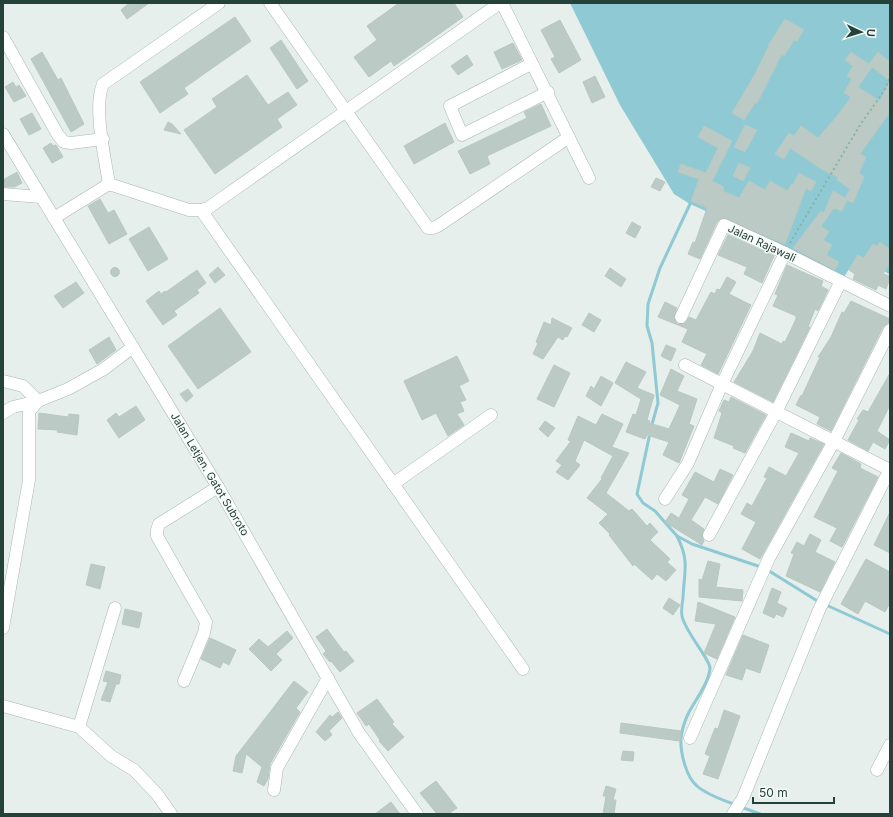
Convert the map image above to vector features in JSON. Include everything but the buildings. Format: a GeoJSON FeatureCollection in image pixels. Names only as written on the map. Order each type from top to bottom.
{"type":"FeatureCollection","features":[{"type":"Feature","properties":{"kind":"street"},"geometry":{"type":"LineString","coordinates":[[109,184],[99,107],[99,93],[103,84],[219,3]]}},
{"type":"Feature","properties":{"kind":"street"},"geometry":{"type":"LineString","coordinates":[[270,3],[345,112],[428,228],[438,226],[568,136]]}},
{"type":"Feature","properties":{"kind":"street"},"geometry":{"type":"LineString","coordinates":[[54,218],[109,184],[189,210],[201,210],[214,205],[501,3],[548,92],[589,178]]}},
{"type":"Feature","properties":{"kind":"street"},"geometry":{"type":"LineString","coordinates":[[3,37],[58,135],[64,142],[71,143],[103,140]]}},
{"type":"Feature","properties":{"kind":"street"},"geometry":{"type":"LineString","coordinates":[[532,64],[450,106],[462,135],[548,92]]}},
{"type":"Feature","properties":{"kind":"street","name":"Jalan Letjen. Gatot Subroto"},"geometry":{"type":"LineString","coordinates":[[3,134],[218,487],[359,733],[417,814]]}},
{"type":"Feature","properties":{"kind":"street"},"geometry":{"type":"LineString","coordinates":[[3,194],[41,197]]}},
{"type":"Feature","properties":{"kind":"street"},"geometry":{"type":"LineString","coordinates":[[201,210],[523,669]]}},
{"type":"Feature","properties":{"kind":"street","name":"Jalan Rajawali"},"geometry":{"type":"LineString","coordinates":[[681,317],[724,225],[786,251],[890,306]]}},
{"type":"Feature","properties":{"kind":"street"},"geometry":{"type":"LineString","coordinates":[[665,499],[688,463],[722,384],[786,251]]}},
{"type":"Feature","properties":{"kind":"street"},"geometry":{"type":"LineString","coordinates":[[709,535],[776,412],[841,281]]}},
{"type":"Feature","properties":{"kind":"street"},"geometry":{"type":"LineString","coordinates":[[690,738],[769,558],[833,443],[890,330]]}},
{"type":"Feature","properties":{"kind":"street"},"geometry":{"type":"LineString","coordinates":[[3,413],[13,407],[38,401],[68,389],[104,368],[133,347]]}},
{"type":"Feature","properties":{"kind":"street"},"geometry":{"type":"LineString","coordinates":[[686,365],[833,443],[890,470],[819,610],[743,798],[733,814]]}},
{"type":"Feature","properties":{"kind":"street"},"geometry":{"type":"LineString","coordinates":[[3,381],[23,386],[38,401]]}},
{"type":"Feature","properties":{"kind":"street"},"geometry":{"type":"LineString","coordinates":[[3,628],[29,480],[29,412],[38,401]]}},
{"type":"Feature","properties":{"kind":"street"},"geometry":{"type":"LineString","coordinates":[[393,484],[491,415]]}},
{"type":"Feature","properties":{"kind":"street"},"geometry":{"type":"LineString","coordinates":[[184,682],[204,633],[206,622],[157,536],[157,530],[159,524],[218,487]]}},
{"type":"Feature","properties":{"kind":"street"},"geometry":{"type":"LineString","coordinates":[[79,727],[114,608]]}},
{"type":"Feature","properties":{"kind":"street"},"geometry":{"type":"LineString","coordinates":[[274,790],[277,768],[328,678]]}},
{"type":"Feature","properties":{"kind":"street"},"geometry":{"type":"LineString","coordinates":[[3,706],[79,727],[111,756],[134,770],[157,794],[171,814]]}},
{"type":"Feature","properties":{"kind":"street"},"geometry":{"type":"LineString","coordinates":[[877,770],[890,745]]}},
{"type":"Feature","properties":{"kind":"path"},"geometry":{"type":"LineString","coordinates":[[786,251],[860,125],[884,91],[890,78]]}},
{"type":"Feature","properties":{"kind":"water"},"geometry":{"type":"Polygon","coordinates":[[[570,3],[890,3],[889,274],[858,255],[844,277],[757,234],[690,204],[674,194],[620,105],[570,3]]]}},
{"type":"Feature","properties":{"kind":"waterway"},"geometry":{"type":"LineString","coordinates":[[651,428],[658,403],[652,343],[647,326],[648,304],[660,268],[690,204]]}},
{"type":"Feature","properties":{"kind":"waterway"},"geometry":{"type":"LineString","coordinates":[[650,433],[637,494],[643,503],[655,511],[677,536],[692,544],[761,567]]}},
{"type":"Feature","properties":{"kind":"waterway"},"geometry":{"type":"LineString","coordinates":[[677,536],[684,553],[685,560],[682,616],[684,623],[706,659],[710,669],[709,675],[689,712],[682,731],[681,744],[684,764],[690,777],[697,786],[710,795],[736,805]]}},
{"type":"Feature","properties":{"kind":"waterway"},"geometry":{"type":"LineString","coordinates":[[766,569],[819,602]]}},
{"type":"Feature","properties":{"kind":"waterway"},"geometry":{"type":"LineString","coordinates":[[824,604],[890,634]]}},
{"type":"Feature","properties":{"kind":"waterway"},"geometry":{"type":"LineString","coordinates":[[741,807],[760,814]]}}]}
